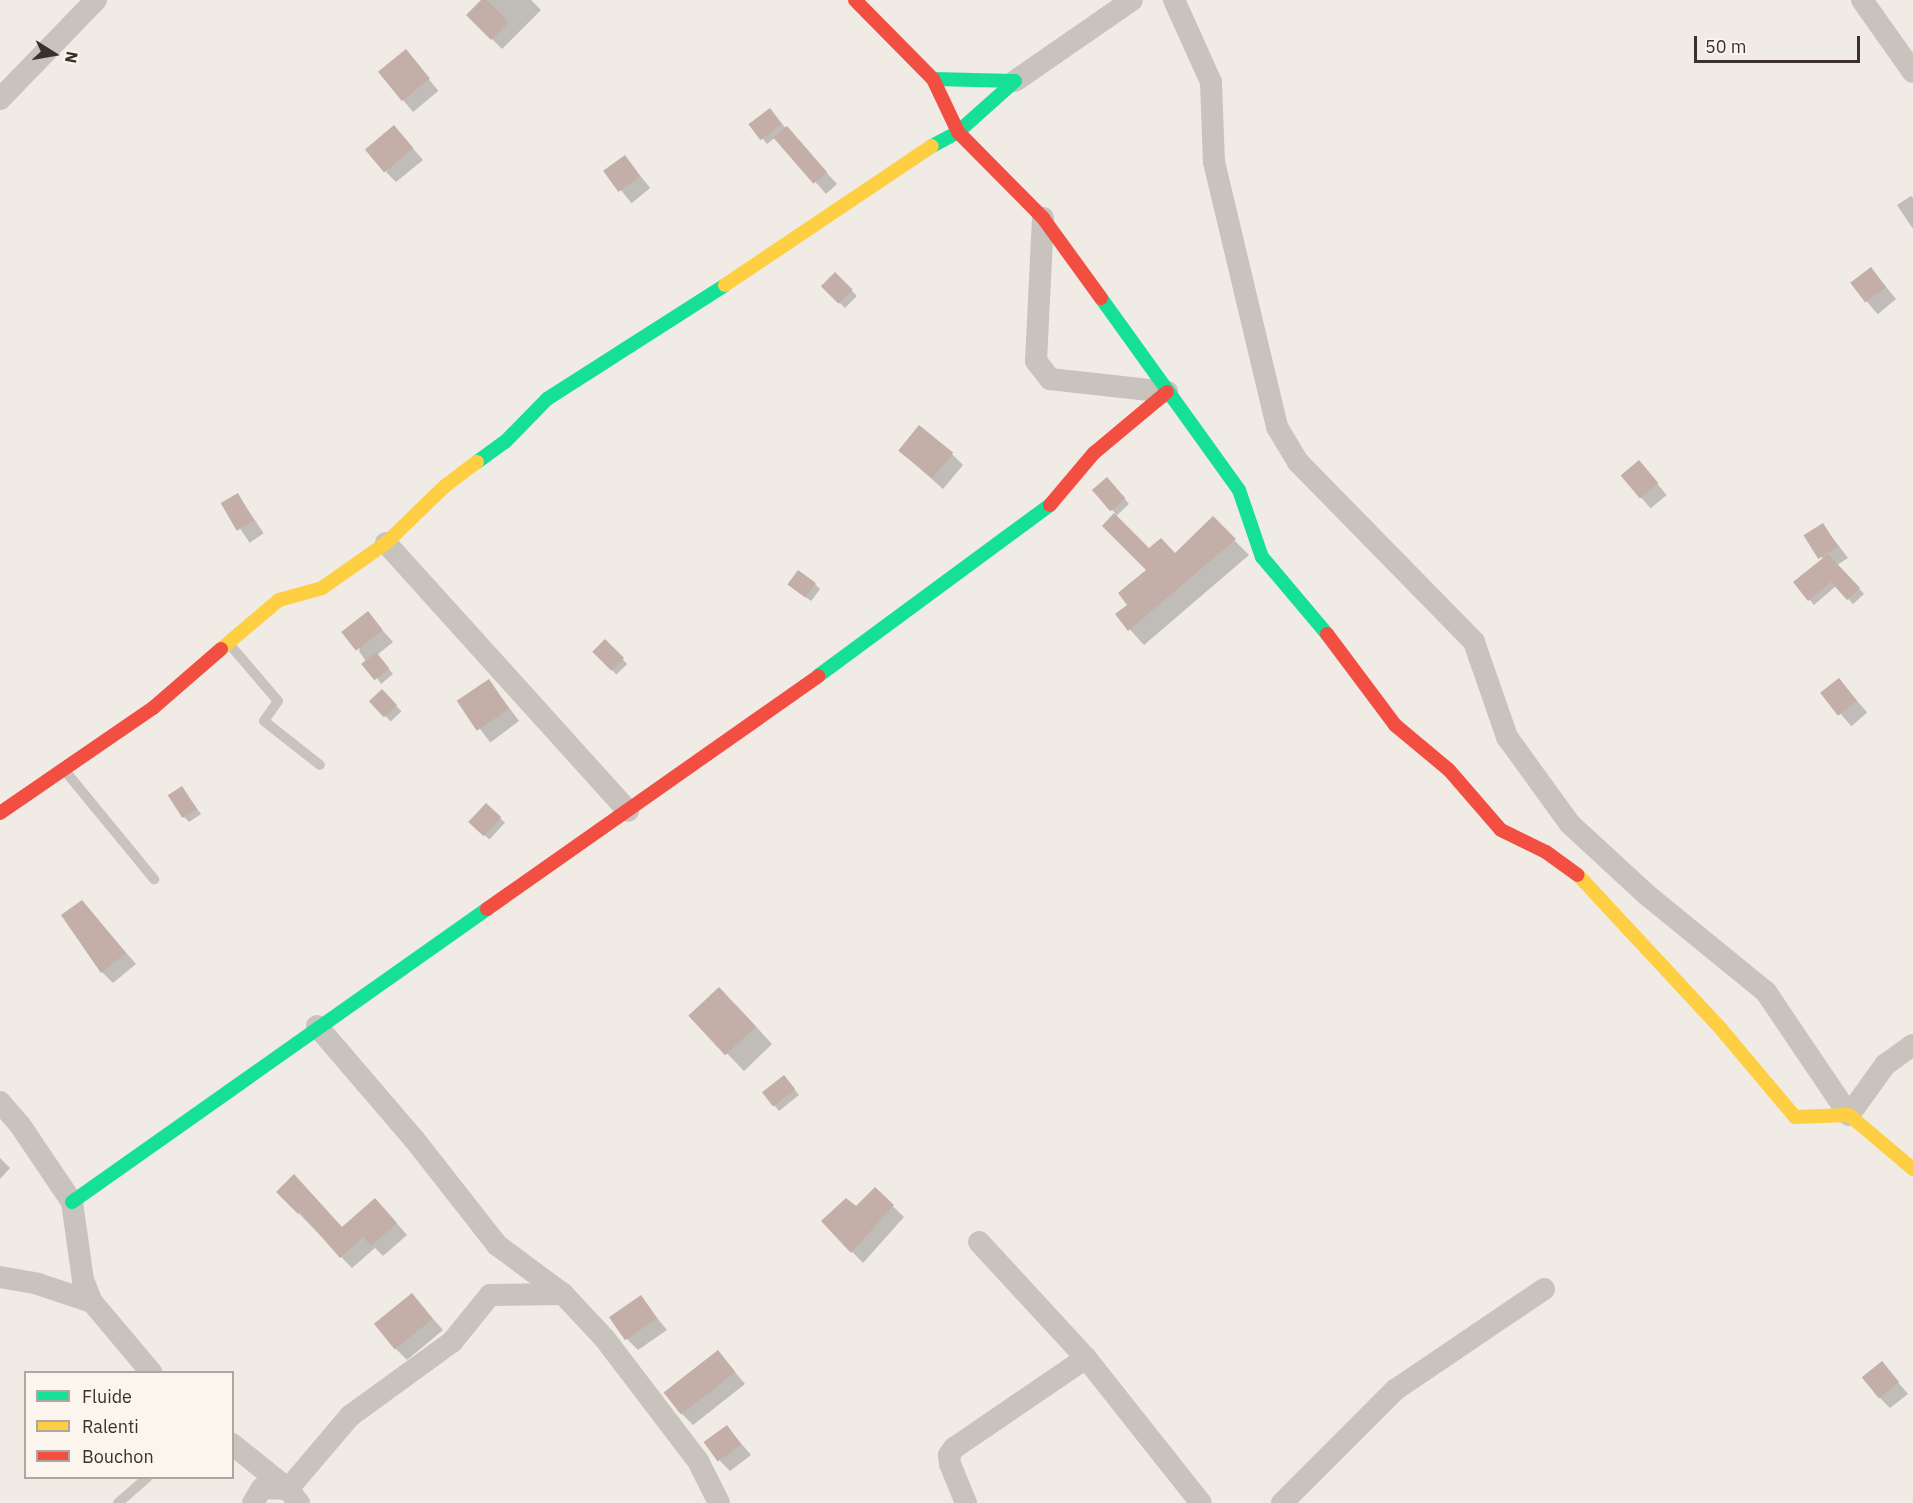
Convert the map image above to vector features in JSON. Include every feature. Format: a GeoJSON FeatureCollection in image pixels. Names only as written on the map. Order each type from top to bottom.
{"type":"FeatureCollection","features":[{"type":"Feature","properties":{"kind":"street"},"geometry":{"type":"LineString","coordinates":[[0,99],[96,0]]}},
{"type":"Feature","properties":{"kind":"street"},"geometry":{"type":"LineString","coordinates":[[855,0],[933,79],[958,132],[1043,218],[1239,490],[1262,557],[1333,641],[1395,725],[1449,770],[1501,830],[1546,852],[1581,877],[1721,1029],[1795,1117],[1849,1114]]}},
{"type":"Feature","properties":{"kind":"street"},"geometry":{"type":"LineString","coordinates":[[0,813],[62,767],[153,708],[279,600],[322,588],[386,543],[445,486],[505,442],[547,399],[695,305],[917,154],[958,132],[1015,81],[1132,0]]}},
{"type":"Feature","properties":{"kind":"street"},"geometry":{"type":"LineString","coordinates":[[1174,0],[1211,82],[1214,162],[1276,427],[1298,462],[1474,642],[1507,737],[1570,824],[1647,895],[1766,992],[1849,1114],[1913,1169]]}},
{"type":"Feature","properties":{"kind":"street"},"geometry":{"type":"LineString","coordinates":[[1862,0],[1913,72]]}},
{"type":"Feature","properties":{"kind":"street"},"geometry":{"type":"LineString","coordinates":[[933,79],[1015,81]]}},
{"type":"Feature","properties":{"kind":"street"},"geometry":{"type":"LineString","coordinates":[[1043,218],[1036,361],[1050,379],[1167,392]]}},
{"type":"Feature","properties":{"kind":"street"},"geometry":{"type":"LineString","coordinates":[[72,1202],[317,1026],[628,811],[872,638],[1058,499],[1094,453],[1167,392]]}},
{"type":"Feature","properties":{"kind":"street"},"geometry":{"type":"LineString","coordinates":[[386,543],[628,811]]}},
{"type":"Feature","properties":{"kind":"street"},"geometry":{"type":"LineString","coordinates":[[1570,824],[1581,877]]}},
{"type":"Feature","properties":{"kind":"street"},"geometry":{"type":"LineString","coordinates":[[317,1026],[414,1139],[496,1245],[563,1294],[605,1339],[698,1461],[719,1503]]}},
{"type":"Feature","properties":{"kind":"street"},"geometry":{"type":"LineString","coordinates":[[1849,1114],[1885,1065],[1913,1045]]}},
{"type":"Feature","properties":{"kind":"street"},"geometry":{"type":"LineString","coordinates":[[0,1102],[20,1125],[72,1202],[83,1280],[92,1302],[150,1371]]}},
{"type":"Feature","properties":{"kind":"street"},"geometry":{"type":"LineString","coordinates":[[979,1242],[1086,1358],[1201,1503]]}},
{"type":"Feature","properties":{"kind":"street"},"geometry":{"type":"LineString","coordinates":[[0,1276],[38,1284],[92,1302]]}},
{"type":"Feature","properties":{"kind":"street"},"geometry":{"type":"LineString","coordinates":[[1282,1503],[1395,1390],[1544,1289]]}},
{"type":"Feature","properties":{"kind":"street"},"geometry":{"type":"LineString","coordinates":[[293,1496],[350,1416],[452,1342],[490,1295],[563,1294]]}},
{"type":"Feature","properties":{"kind":"street"},"geometry":{"type":"LineString","coordinates":[[966,1503],[950,1464],[949,1455],[954,1448],[1086,1358]]}},
{"type":"Feature","properties":{"kind":"street"},"geometry":{"type":"LineString","coordinates":[[234,1446],[293,1496]]}},
{"type":"Feature","properties":{"kind":"street"},"geometry":{"type":"LineString","coordinates":[[253,1503],[262,1488],[293,1496]]}},
{"type":"Feature","properties":{"kind":"lane"},"geometry":{"type":"LineString","coordinates":[[230,644],[278,701],[264,721],[320,765]]}},
{"type":"Feature","properties":{"kind":"lane"},"geometry":{"type":"LineString","coordinates":[[62,767],[153,879]]}},
{"type":"Feature","properties":{"kind":"lane"},"geometry":{"type":"LineString","coordinates":[[117,1503],[146,1479]]}},
{"type":"Feature","properties":{"kind":"building"},"geometry":{"type":"Polygon","coordinates":[[[481,0],[487,0],[509,22],[491,40],[466,15],[481,0]]]}},
{"type":"Feature","properties":{"kind":"building"},"geometry":{"type":"Polygon","coordinates":[[[406,49],[430,79],[402,101],[378,72],[406,49]]]}},
{"type":"Feature","properties":{"kind":"building"},"geometry":{"type":"Polygon","coordinates":[[[770,108],[782,124],[760,140],[748,124],[770,108]]]}},
{"type":"Feature","properties":{"kind":"building"},"geometry":{"type":"Polygon","coordinates":[[[394,125],[413,148],[384,172],[365,149],[394,125]]]}},
{"type":"Feature","properties":{"kind":"building"},"geometry":{"type":"Polygon","coordinates":[[[787,126],[827,172],[813,184],[773,138],[787,126]]]}},
{"type":"Feature","properties":{"kind":"building"},"geometry":{"type":"Polygon","coordinates":[[[625,155],[640,176],[618,192],[603,171],[625,155]]]}},
{"type":"Feature","properties":{"kind":"building"},"geometry":{"type":"Polygon","coordinates":[[[1871,267],[1886,287],[1865,303],[1850,283],[1871,267]]]}},
{"type":"Feature","properties":{"kind":"building"},"geometry":{"type":"Polygon","coordinates":[[[835,272],[853,290],[839,304],[821,286],[835,272]]]}},
{"type":"Feature","properties":{"kind":"building"},"geometry":{"type":"Polygon","coordinates":[[[919,425],[953,453],[932,478],[898,451],[919,425]]]}},
{"type":"Feature","properties":{"kind":"building"},"geometry":{"type":"Polygon","coordinates":[[[1639,460],[1658,483],[1640,498],[1621,475],[1639,460]]]}},
{"type":"Feature","properties":{"kind":"building"},"geometry":{"type":"Polygon","coordinates":[[[1107,477],[1125,498],[1110,511],[1092,490],[1107,477]]]}},
{"type":"Feature","properties":{"kind":"building"},"geometry":{"type":"Polygon","coordinates":[[[238,493],[254,521],[237,531],[221,503],[238,493]]]}},
{"type":"Feature","properties":{"kind":"building"},"geometry":{"type":"Polygon","coordinates":[[[1114,513],[1149,548],[1161,538],[1175,553],[1213,516],[1236,539],[1128,631],[1115,614],[1127,605],[1118,593],[1146,570],[1102,526],[1114,513]]]}},
{"type":"Feature","properties":{"kind":"building"},"geometry":{"type":"Polygon","coordinates":[[[1823,523],[1838,547],[1818,559],[1803,535],[1823,523]]]}},
{"type":"Feature","properties":{"kind":"building"},"geometry":{"type":"Polygon","coordinates":[[[1828,554],[1860,588],[1847,600],[1831,582],[1808,601],[1793,582],[1828,554]]]}},
{"type":"Feature","properties":{"kind":"building"},"geometry":{"type":"Polygon","coordinates":[[[798,570],[816,583],[805,597],[787,585],[798,570]]]}},
{"type":"Feature","properties":{"kind":"building"},"geometry":{"type":"Polygon","coordinates":[[[368,611],[383,630],[356,651],[341,632],[368,611]]]}},
{"type":"Feature","properties":{"kind":"building"},"geometry":{"type":"Polygon","coordinates":[[[605,639],[624,658],[611,671],[592,652],[605,639]]]}},
{"type":"Feature","properties":{"kind":"building"},"geometry":{"type":"Polygon","coordinates":[[[376,652],[389,668],[374,680],[361,664],[376,652]]]}},
{"type":"Feature","properties":{"kind":"building"},"geometry":{"type":"Polygon","coordinates":[[[1839,678],[1857,701],[1838,716],[1820,693],[1839,678]]]}},
{"type":"Feature","properties":{"kind":"building"},"geometry":{"type":"Polygon","coordinates":[[[489,679],[509,709],[477,731],[457,701],[489,679]]]}},
{"type":"Feature","properties":{"kind":"building"},"geometry":{"type":"Polygon","coordinates":[[[382,689],[397,705],[384,717],[369,701],[382,689]]]}},
{"type":"Feature","properties":{"kind":"building"},"geometry":{"type":"Polygon","coordinates":[[[182,786],[197,809],[182,818],[168,795],[182,786]]]}},
{"type":"Feature","properties":{"kind":"building"},"geometry":{"type":"Polygon","coordinates":[[[486,803],[501,817],[484,836],[468,822],[486,803]]]}},
{"type":"Feature","properties":{"kind":"building"},"geometry":{"type":"Polygon","coordinates":[[[82,900],[126,953],[101,973],[61,915],[82,900]]]}},
{"type":"Feature","properties":{"kind":"building"},"geometry":{"type":"Polygon","coordinates":[[[719,987],[756,1026],[725,1055],[688,1016],[719,987]]]}},
{"type":"Feature","properties":{"kind":"building"},"geometry":{"type":"Polygon","coordinates":[[[784,1075],[795,1089],[773,1106],[762,1092],[784,1075]]]}},
{"type":"Feature","properties":{"kind":"building"},"geometry":{"type":"Polygon","coordinates":[[[294,1174],[342,1227],[375,1198],[397,1223],[371,1246],[363,1237],[340,1258],[300,1212],[298,1214],[276,1192],[294,1174]]]}},
{"type":"Feature","properties":{"kind":"building"},"geometry":{"type":"Polygon","coordinates":[[[875,1187],[894,1205],[851,1253],[821,1221],[846,1198],[856,1206],[875,1187]]]}},
{"type":"Feature","properties":{"kind":"building"},"geometry":{"type":"Polygon","coordinates":[[[412,1293],[433,1319],[395,1349],[374,1324],[412,1293]]]}},
{"type":"Feature","properties":{"kind":"building"},"geometry":{"type":"Polygon","coordinates":[[[641,1295],[657,1318],[625,1340],[609,1317],[641,1295]]]}},
{"type":"Feature","properties":{"kind":"building"},"geometry":{"type":"Polygon","coordinates":[[[718,1350],[735,1372],[681,1415],[664,1392],[718,1350]]]}},
{"type":"Feature","properties":{"kind":"building"},"geometry":{"type":"Polygon","coordinates":[[[1882,1361],[1899,1382],[1879,1398],[1862,1377],[1882,1361]]]}},
{"type":"Feature","properties":{"kind":"building"},"geometry":{"type":"Polygon","coordinates":[[[727,1425],[741,1444],[718,1461],[704,1442],[727,1425]]]}},
{"type":"Feature","properties":{"kind":"traffic: fast"},"geometry":{"type":"LineString","coordinates":[[932,146],[958,132],[1015,81],[933,79]]}},
{"type":"Feature","properties":{"kind":"traffic: fast"},"geometry":{"type":"LineString","coordinates":[[477,462],[505,442],[547,399],[725,285]]}},
{"type":"Feature","properties":{"kind":"traffic: fast"},"geometry":{"type":"LineString","coordinates":[[1101,298],[1239,490],[1262,557],[1327,634]]}},
{"type":"Feature","properties":{"kind":"traffic: fast"},"geometry":{"type":"LineString","coordinates":[[818,676],[1050,505]]}},
{"type":"Feature","properties":{"kind":"traffic: fast"},"geometry":{"type":"LineString","coordinates":[[72,1202],[487,909]]}},
{"type":"Feature","properties":{"kind":"traffic: slow"},"geometry":{"type":"LineString","coordinates":[[725,285],[932,146]]}},
{"type":"Feature","properties":{"kind":"traffic: slow"},"geometry":{"type":"LineString","coordinates":[[221,649],[279,600],[322,588],[386,543],[445,486],[477,462]]}},
{"type":"Feature","properties":{"kind":"traffic: slow"},"geometry":{"type":"LineString","coordinates":[[1578,875],[1721,1029],[1795,1117],[1849,1115],[1913,1169]]}},
{"type":"Feature","properties":{"kind":"traffic: jam"},"geometry":{"type":"LineString","coordinates":[[855,0],[933,79],[958,132],[1043,218],[1101,298]]}},
{"type":"Feature","properties":{"kind":"traffic: jam"},"geometry":{"type":"LineString","coordinates":[[1050,505],[1094,453],[1167,392]]}},
{"type":"Feature","properties":{"kind":"traffic: jam"},"geometry":{"type":"LineString","coordinates":[[1327,634],[1395,725],[1449,770],[1501,830],[1546,852],[1578,875]]}},
{"type":"Feature","properties":{"kind":"traffic: jam"},"geometry":{"type":"LineString","coordinates":[[0,813],[153,708],[221,649]]}},
{"type":"Feature","properties":{"kind":"traffic: jam"},"geometry":{"type":"LineString","coordinates":[[487,909],[818,676]]}}]}
